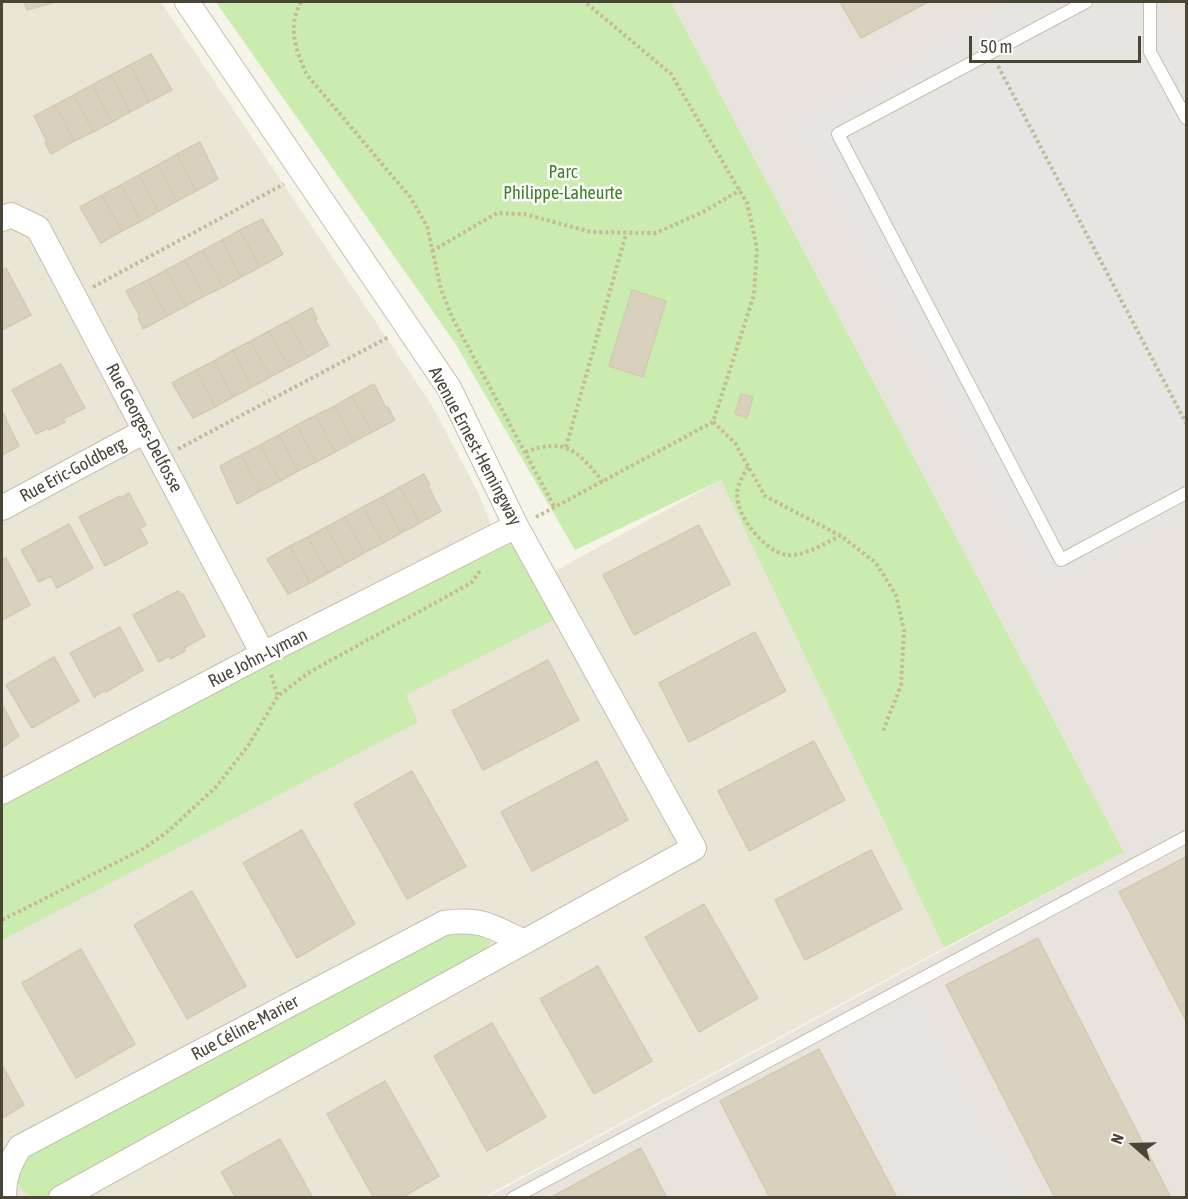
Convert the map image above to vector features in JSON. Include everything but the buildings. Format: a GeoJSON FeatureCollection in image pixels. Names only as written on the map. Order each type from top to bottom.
{"type":"FeatureCollection","features":[{"type":"Feature","properties":{"kind":"street","name":"Avenue Ernest-Hemingway"},"geometry":{"type":"LineString","coordinates":[[187,2],[449,388],[516,526],[694,848],[524,942]]}},
{"type":"Feature","properties":{"kind":"street","name":"Rue Georges-Delfosse"},"geometry":{"type":"LineString","coordinates":[[6,217],[38,228],[263,654]]}},
{"type":"Feature","properties":{"kind":"street","name":"Rue Eric-Goldberg"},"geometry":{"type":"LineString","coordinates":[[2,508],[146,431]]}},
{"type":"Feature","properties":{"kind":"street","name":"Rue John-Lyman"},"geometry":{"type":"LineString","coordinates":[[2,792],[263,654],[516,526]]}},
{"type":"Feature","properties":{"kind":"street","name":"Rue Céline-Marier"},"geometry":{"type":"LineString","coordinates":[[4,1197],[4,1182],[9,1163],[20,1147],[444,923],[467,920],[485,923],[524,942]]}},
{"type":"Feature","properties":{"kind":"street"},"geometry":{"type":"LineString","coordinates":[[61,1197],[524,942]]}},
{"type":"Feature","properties":{"kind":"lane"},"geometry":{"type":"LineString","coordinates":[[1086,2],[838,134],[1061,560],[1186,493]]}},
{"type":"Feature","properties":{"kind":"lane"},"geometry":{"type":"LineString","coordinates":[[1150,2],[1150,52],[1186,118]]}},
{"type":"Feature","properties":{"kind":"lane"},"geometry":{"type":"LineString","coordinates":[[513,1197],[1186,837]]}},
{"type":"Feature","properties":{"kind":"path"},"geometry":{"type":"LineString","coordinates":[[301,2],[293,26],[296,53],[307,75],[410,197],[427,226],[441,289],[452,317],[555,508]]}},
{"type":"Feature","properties":{"kind":"path"},"geometry":{"type":"LineString","coordinates":[[516,526],[555,508],[713,422],[754,295],[757,248],[747,202],[670,74],[585,2]]}},
{"type":"Feature","properties":{"kind":"path"},"geometry":{"type":"LineString","coordinates":[[991,52],[1186,423]]}},
{"type":"Feature","properties":{"kind":"path"},"geometry":{"type":"LineString","coordinates":[[96,285],[303,173]]}},
{"type":"Feature","properties":{"kind":"path"},"geometry":{"type":"LineString","coordinates":[[432,250],[497,213],[524,214],[591,232],[656,233],[703,212],[740,190]]}},
{"type":"Feature","properties":{"kind":"path"},"geometry":{"type":"LineString","coordinates":[[566,447],[626,234]]}},
{"type":"Feature","properties":{"kind":"path"},"geometry":{"type":"LineString","coordinates":[[179,449],[408,326]]}},
{"type":"Feature","properties":{"kind":"path"},"geometry":{"type":"LineString","coordinates":[[713,422],[735,443],[765,496],[841,536],[876,563],[896,595],[904,630],[901,685],[883,731]]}},
{"type":"Feature","properties":{"kind":"path"},"geometry":{"type":"LineString","coordinates":[[525,452],[538,447],[566,447],[576,451],[586,460],[603,482]]}},
{"type":"Feature","properties":{"kind":"path"},"geometry":{"type":"LineString","coordinates":[[748,467],[740,480],[737,491],[742,515],[755,535],[779,553],[799,554],[841,536]]}},
{"type":"Feature","properties":{"kind":"path"},"geometry":{"type":"LineString","coordinates":[[2,920],[143,849],[166,833],[216,786],[248,746],[278,696],[308,673],[471,583],[484,566]]}},
{"type":"Feature","properties":{"kind":"shaded area"},"geometry":{"type":"Polygon","coordinates":[[[2,2],[161,2],[431,404],[479,494],[517,592],[721,480],[944,948],[484,1197],[2,1198],[2,2]]]}},
{"type":"Feature","properties":{"kind":"shaded area"},"geometry":{"type":"Polygon","coordinates":[[[671,2],[1186,2],[1186,1197],[486,1198],[1124,852],[671,2]]]}},
{"type":"Feature","properties":{"kind":"shaded area"},"geometry":{"type":"Polygon","coordinates":[[[1014,2],[1167,2],[1186,40],[1186,512],[1041,587],[790,125],[1014,2]]]}},
{"type":"Feature","properties":{"kind":"shaded area"},"geometry":{"type":"Polygon","coordinates":[[[919,999],[1023,1197],[908,1197],[830,1047],[919,999]]]}},
{"type":"Feature","properties":{"kind":"green space","name":"Parc Philippe-Laheurte"},"geometry":{"type":"Polygon","coordinates":[[[216,2],[671,2],[1124,852],[944,948],[721,480],[575,550],[455,343],[216,2]]]}},
{"type":"Feature","properties":{"kind":"green space"},"geometry":{"type":"Polygon","coordinates":[[[516,526],[565,614],[406,695],[418,722],[2,940],[2,794],[516,526]]]}},
{"type":"Feature","properties":{"kind":"green space"},"geometry":{"type":"Polygon","coordinates":[[[445,930],[487,934],[490,943],[481,956],[454,973],[46,1197],[35,1197],[21,1189],[16,1179],[30,1152],[445,930]]]}}]}
